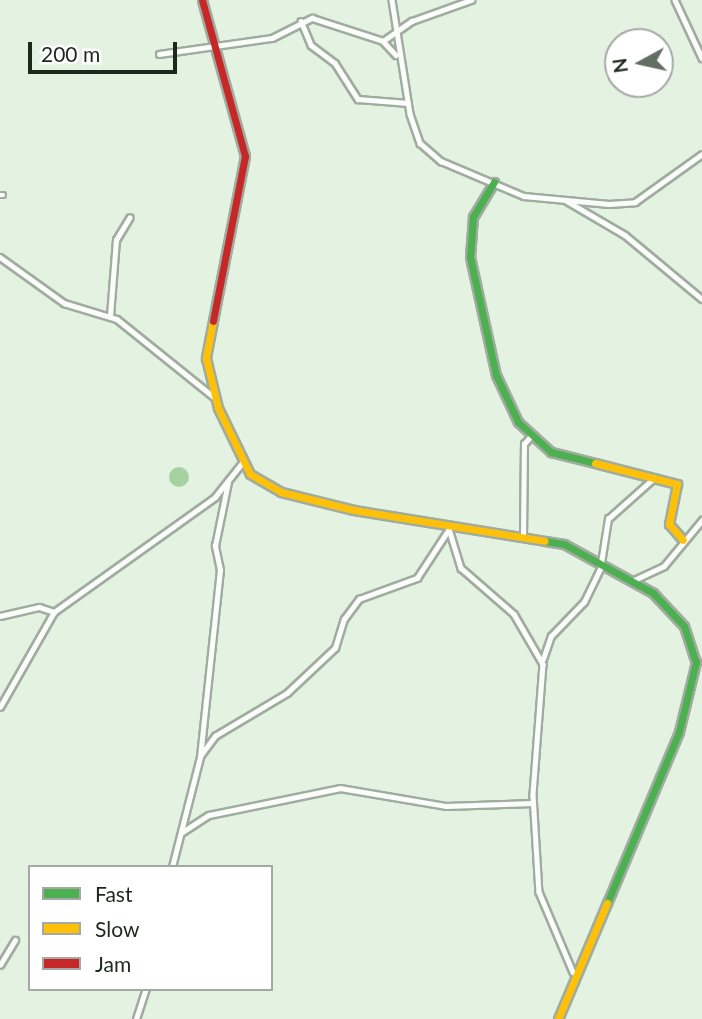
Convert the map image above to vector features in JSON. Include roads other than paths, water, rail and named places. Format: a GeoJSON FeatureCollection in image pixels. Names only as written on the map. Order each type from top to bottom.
{"type":"FeatureCollection","features":[{"type":"Feature","properties":{"kind":"street"},"geometry":{"type":"LineString","coordinates":[[202,0],[245,156],[208,335],[215,398],[242,463],[260,482],[281,492],[449,529],[564,544],[602,563],[674,609],[699,663],[679,732],[573,972],[558,1019]]}},
{"type":"Feature","properties":{"kind":"street"},"geometry":{"type":"LineString","coordinates":[[392,0],[399,60],[408,103],[420,143],[430,155],[524,196],[635,202],[702,154]]}},
{"type":"Feature","properties":{"kind":"street"},"geometry":{"type":"LineString","coordinates":[[383,41],[471,0]]}},
{"type":"Feature","properties":{"kind":"street"},"geometry":{"type":"LineString","coordinates":[[675,0],[702,58]]}},
{"type":"Feature","properties":{"kind":"street"},"geometry":{"type":"LineString","coordinates":[[159,54],[272,38],[301,21],[319,19],[383,41],[399,60]]}},
{"type":"Feature","properties":{"kind":"street"},"geometry":{"type":"LineString","coordinates":[[301,21],[311,45],[335,63],[358,99],[408,103]]}},
{"type":"Feature","properties":{"kind":"street"},"geometry":{"type":"LineString","coordinates":[[494,182],[469,228],[472,270],[495,375],[530,437],[551,452],[677,484],[669,524],[683,540]]}},
{"type":"Feature","properties":{"kind":"street"},"geometry":{"type":"LineString","coordinates":[[561,198],[625,235],[702,299]]}},
{"type":"Feature","properties":{"kind":"street"},"geometry":{"type":"LineString","coordinates":[[110,316],[116,240],[129,218]]}},
{"type":"Feature","properties":{"kind":"street"},"geometry":{"type":"LineString","coordinates":[[0,257],[64,303],[110,316],[215,398]]}},
{"type":"Feature","properties":{"kind":"street"},"geometry":{"type":"LineString","coordinates":[[523,538],[524,444],[530,437]]}},
{"type":"Feature","properties":{"kind":"street"},"geometry":{"type":"LineString","coordinates":[[0,707],[54,611],[228,482],[242,463]]}},
{"type":"Feature","properties":{"kind":"street"},"geometry":{"type":"LineString","coordinates":[[573,972],[542,908],[533,803],[543,664],[551,636],[584,602],[602,563],[608,519],[654,478]]}},
{"type":"Feature","properties":{"kind":"street"},"geometry":{"type":"LineString","coordinates":[[173,865],[200,757],[220,570],[215,546],[228,482]]}},
{"type":"Feature","properties":{"kind":"street"},"geometry":{"type":"LineString","coordinates":[[631,581],[664,566],[702,520]]}},
{"type":"Feature","properties":{"kind":"street"},"geometry":{"type":"LineString","coordinates":[[449,529],[461,568],[514,614],[543,664]]}},
{"type":"Feature","properties":{"kind":"street"},"geometry":{"type":"LineString","coordinates":[[200,757],[215,736],[287,693],[335,648],[344,618],[359,599],[417,578],[449,529]]}},
{"type":"Feature","properties":{"kind":"street"},"geometry":{"type":"LineString","coordinates":[[0,616],[39,607],[54,611]]}},
{"type":"Feature","properties":{"kind":"street"},"geometry":{"type":"LineString","coordinates":[[181,833],[209,815],[340,788],[446,806],[533,803]]}},
{"type":"Feature","properties":{"kind":"street"},"geometry":{"type":"LineString","coordinates":[[0,965],[15,940]]}},
{"type":"Feature","properties":{"kind":"street"},"geometry":{"type":"LineString","coordinates":[[136,1019],[145,991]]}}]}
